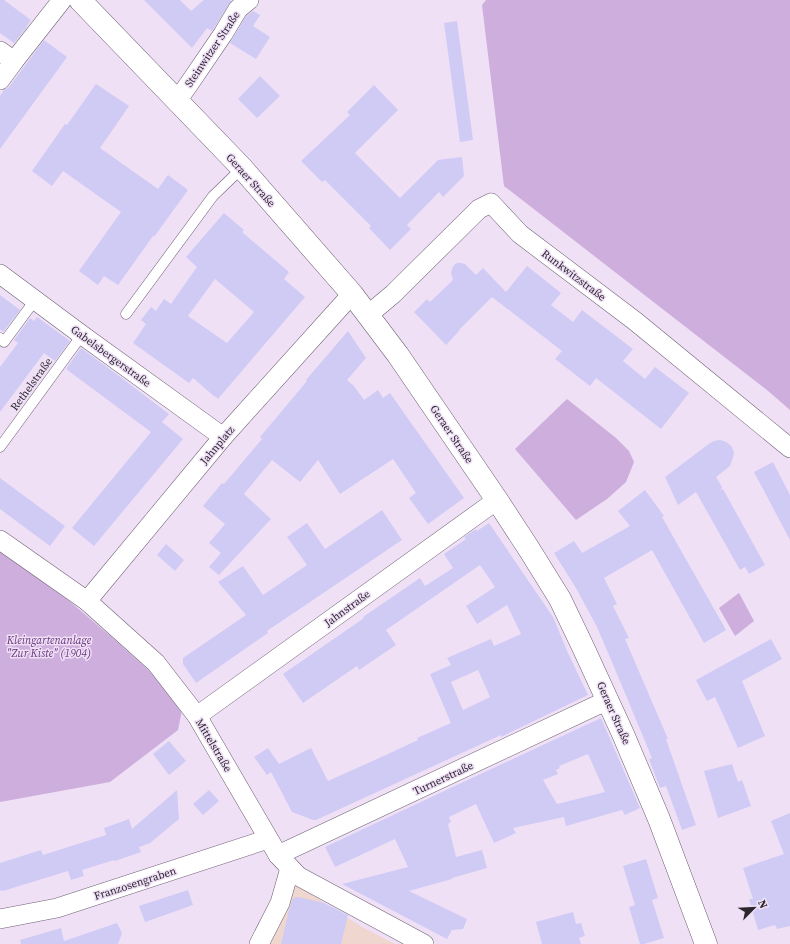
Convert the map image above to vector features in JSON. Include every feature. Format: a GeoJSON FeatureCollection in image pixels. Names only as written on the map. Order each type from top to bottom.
{"type":"FeatureCollection","features":[{"type":"Feature","properties":{"kind":"main road","name":"Geraer Straße"},"geometry":{"type":"LineString","coordinates":[[80,0],[242,168],[352,294],[398,354],[497,500],[560,599],[608,700],[624,734],[659,819],[706,944]]}},
{"type":"Feature","properties":{"kind":"street"},"geometry":{"type":"LineString","coordinates":[[0,80],[7,56],[62,0]]}},
{"type":"Feature","properties":{"kind":"street","name":"Steinwitzer Straße"},"geometry":{"type":"LineString","coordinates":[[177,101],[223,34],[238,9],[249,0]]}},
{"type":"Feature","properties":{"kind":"street","name":"Runkwitzstraße"},"geometry":{"type":"LineString","coordinates":[[368,315],[392,294],[479,209],[491,203],[520,234],[635,321],[790,448]]}},
{"type":"Feature","properties":{"kind":"street","name":"Gabelsbergerstraße"},"geometry":{"type":"LineString","coordinates":[[0,274],[222,437]]}},
{"type":"Feature","properties":{"kind":"street","name":"Jahnplatz"},"geometry":{"type":"LineString","coordinates":[[87,601],[222,437],[352,294]]}},
{"type":"Feature","properties":{"kind":"street","name":"Jahnstraße"},"geometry":{"type":"LineString","coordinates":[[197,716],[497,500]]}},
{"type":"Feature","properties":{"kind":"street","name":"Mittelstraße"},"geometry":{"type":"LineString","coordinates":[[0,540],[87,601],[156,663],[197,716],[268,839],[284,862],[298,876],[424,944]]}},
{"type":"Feature","properties":{"kind":"street","name":"Turnerstraße"},"geometry":{"type":"LineString","coordinates":[[284,862],[608,700]]}},
{"type":"Feature","properties":{"kind":"street","name":"Franzosengraben"},"geometry":{"type":"LineString","coordinates":[[0,919],[57,908],[268,839]]}},
{"type":"Feature","properties":{"kind":"street"},"geometry":{"type":"LineString","coordinates":[[259,944],[280,903],[284,862]]}},
{"type":"Feature","properties":{"kind":"lane"},"geometry":{"type":"LineString","coordinates":[[126,314],[213,196],[242,168]]}},
{"type":"Feature","properties":{"kind":"lane"},"geometry":{"type":"LineString","coordinates":[[0,338],[4,342],[35,300]]}},
{"type":"Feature","properties":{"kind":"lane","name":"Rethelstraße"},"geometry":{"type":"LineString","coordinates":[[0,447],[82,335]]}},
{"type":"Feature","properties":{"kind":"shaded area"},"geometry":{"type":"Polygon","coordinates":[[[295,884],[362,927],[395,944],[268,944],[295,884]]]}},
{"type":"Feature","properties":{"kind":"green space"},"geometry":{"type":"Polygon","coordinates":[[[486,0],[790,0],[790,410],[767,390],[504,186],[482,5],[486,0]]]}},
{"type":"Feature","properties":{"kind":"green space"},"geometry":{"type":"Polygon","coordinates":[[[567,399],[616,438],[629,451],[634,462],[626,482],[607,499],[576,520],[515,449],[567,399]]]}},
{"type":"Feature","properties":{"kind":"green space","name":"Kleingartenanlage \"Zur Kiste\" (1904)"},"geometry":{"type":"Polygon","coordinates":[[[0,551],[68,600],[115,640],[157,678],[182,710],[178,730],[110,782],[0,802],[0,551]]]}},
{"type":"Feature","properties":{"kind":"green space"},"geometry":{"type":"Polygon","coordinates":[[[739,593],[754,621],[735,636],[719,608],[739,593]]]}},
{"type":"Feature","properties":{"kind":"building"},"geometry":{"type":"Polygon","coordinates":[[[0,0],[4,0],[31,20],[14,43],[0,33],[0,0]]]}},
{"type":"Feature","properties":{"kind":"building"},"geometry":{"type":"Polygon","coordinates":[[[144,0],[180,0],[191,11],[204,0],[231,1],[212,31],[207,28],[192,48],[144,0]]]}},
{"type":"Feature","properties":{"kind":"building"},"geometry":{"type":"Polygon","coordinates":[[[253,11],[260,15],[253,26],[270,37],[256,59],[230,43],[246,16],[253,11]]]}},
{"type":"Feature","properties":{"kind":"building"},"geometry":{"type":"Polygon","coordinates":[[[457,21],[473,140],[460,142],[444,23],[457,21]]]}},
{"type":"Feature","properties":{"kind":"building"},"geometry":{"type":"Polygon","coordinates":[[[44,40],[67,57],[0,149],[0,96],[4,90],[9,87],[44,40]]]}},
{"type":"Feature","properties":{"kind":"building"},"geometry":{"type":"Polygon","coordinates":[[[260,76],[280,96],[257,118],[238,99],[260,76]]]}},
{"type":"Feature","properties":{"kind":"building"},"geometry":{"type":"Polygon","coordinates":[[[96,84],[129,106],[100,148],[158,189],[168,175],[188,190],[118,285],[104,276],[98,285],[79,271],[121,212],[63,171],[52,186],[32,171],[65,124],[67,125],[96,84]]]}},
{"type":"Feature","properties":{"kind":"building"},"geometry":{"type":"Polygon","coordinates":[[[374,85],[398,110],[355,153],[400,198],[438,160],[462,157],[464,176],[443,197],[439,192],[407,225],[411,229],[390,250],[369,228],[371,226],[325,180],[322,182],[301,161],[350,115],[347,112],[374,85]]]}},
{"type":"Feature","properties":{"kind":"building"},"geometry":{"type":"Polygon","coordinates":[[[224,213],[244,230],[242,232],[289,272],[284,279],[305,297],[218,399],[193,378],[189,383],[133,343],[146,324],[141,320],[151,307],[156,311],[164,299],[171,304],[197,267],[186,257],[224,213]],[[215,279],[188,316],[227,343],[254,312],[215,279]]]}},
{"type":"Feature","properties":{"kind":"building"},"geometry":{"type":"Polygon","coordinates":[[[457,263],[465,264],[476,275],[483,268],[506,292],[527,266],[561,293],[551,305],[573,322],[582,310],[633,349],[623,361],[645,379],[655,367],[689,393],[661,429],[596,378],[590,386],[555,359],[562,351],[492,297],[446,345],[414,312],[427,299],[430,302],[453,280],[451,273],[454,265],[457,263]]]}},
{"type":"Feature","properties":{"kind":"building"},"geometry":{"type":"Polygon","coordinates":[[[0,295],[20,310],[3,332],[0,329],[0,295]]]}},
{"type":"Feature","properties":{"kind":"building"},"geometry":{"type":"Polygon","coordinates":[[[37,317],[70,341],[55,361],[44,353],[0,412],[0,367],[18,343],[14,340],[30,318],[34,321],[37,317]]]}},
{"type":"Feature","properties":{"kind":"building"},"geometry":{"type":"Polygon","coordinates":[[[348,331],[366,358],[347,380],[354,386],[364,400],[378,390],[383,398],[390,393],[464,498],[428,524],[409,498],[416,493],[393,459],[340,494],[318,460],[300,482],[272,460],[244,494],[271,519],[219,575],[209,567],[221,553],[209,543],[225,524],[203,506],[222,483],[224,484],[262,439],[260,437],[348,331]]]}},
{"type":"Feature","properties":{"kind":"building"},"geometry":{"type":"Polygon","coordinates":[[[81,348],[169,414],[162,422],[183,439],[94,546],[72,528],[151,432],[66,369],[81,348]]]}},
{"type":"Feature","properties":{"kind":"building"},"geometry":{"type":"Polygon","coordinates":[[[719,440],[728,443],[732,447],[734,453],[730,466],[716,477],[722,487],[721,490],[723,489],[765,565],[749,574],[745,567],[740,570],[696,492],[678,505],[665,477],[710,443],[719,440]]]}},
{"type":"Feature","properties":{"kind":"building"},"geometry":{"type":"Polygon","coordinates":[[[773,462],[790,495],[790,540],[754,472],[773,462]]]}},
{"type":"Feature","properties":{"kind":"building"},"geometry":{"type":"Polygon","coordinates":[[[0,478],[65,526],[50,546],[0,509],[0,478]]]}},
{"type":"Feature","properties":{"kind":"building"},"geometry":{"type":"Polygon","coordinates":[[[645,490],[664,516],[662,517],[726,630],[704,643],[652,550],[604,578],[617,604],[613,606],[629,638],[625,639],[668,739],[666,739],[696,825],[682,830],[666,786],[660,788],[649,759],[652,758],[597,627],[576,588],[554,553],[574,541],[582,553],[630,526],[618,511],[645,490]]]}},
{"type":"Feature","properties":{"kind":"building"},"geometry":{"type":"Polygon","coordinates":[[[382,510],[402,540],[267,631],[268,633],[196,683],[183,664],[183,658],[246,615],[218,582],[243,566],[263,595],[307,565],[287,537],[307,523],[325,549],[382,510]]]}},
{"type":"Feature","properties":{"kind":"building"},"geometry":{"type":"Polygon","coordinates":[[[489,523],[553,617],[588,695],[501,737],[501,735],[316,820],[292,812],[271,772],[267,775],[254,757],[268,748],[279,764],[311,748],[328,781],[377,759],[418,740],[417,738],[451,723],[430,674],[451,665],[447,658],[491,639],[494,646],[521,634],[507,605],[477,624],[466,606],[495,587],[480,565],[386,630],[396,645],[359,670],[357,666],[303,703],[283,674],[420,578],[425,586],[453,568],[444,554],[466,539],[464,537],[476,529],[477,531],[489,523]],[[478,670],[451,682],[463,710],[490,697],[478,670]]]}},
{"type":"Feature","properties":{"kind":"building"},"geometry":{"type":"Polygon","coordinates":[[[166,544],[184,560],[175,571],[157,555],[166,544]]]}},
{"type":"Feature","properties":{"kind":"building"},"geometry":{"type":"Polygon","coordinates":[[[771,639],[782,659],[742,681],[765,736],[738,748],[715,697],[707,701],[696,680],[771,639]]]}},
{"type":"Feature","properties":{"kind":"building"},"geometry":{"type":"Polygon","coordinates":[[[601,718],[640,808],[625,815],[622,810],[566,826],[564,817],[513,828],[516,833],[494,843],[476,804],[449,817],[451,822],[448,824],[456,857],[482,850],[487,868],[409,891],[467,919],[463,929],[452,930],[447,939],[342,884],[408,867],[395,839],[335,867],[325,847],[601,718]],[[588,754],[559,766],[560,768],[556,770],[558,774],[543,780],[557,804],[605,792],[588,754]]]}},
{"type":"Feature","properties":{"kind":"building"},"geometry":{"type":"Polygon","coordinates":[[[169,741],[186,761],[169,775],[153,754],[169,741]]]}},
{"type":"Feature","properties":{"kind":"building"},"geometry":{"type":"Polygon","coordinates":[[[732,764],[738,782],[742,780],[751,806],[718,818],[704,771],[732,764]]]}},
{"type":"Feature","properties":{"kind":"building"},"geometry":{"type":"Polygon","coordinates":[[[177,790],[179,819],[150,843],[139,847],[141,852],[82,870],[84,876],[71,880],[68,871],[0,891],[0,863],[41,850],[43,855],[106,835],[104,828],[129,819],[132,829],[177,790]]]}},
{"type":"Feature","properties":{"kind":"building"},"geometry":{"type":"Polygon","coordinates":[[[209,790],[219,801],[203,815],[193,804],[209,790]]]}},
{"type":"Feature","properties":{"kind":"building"},"geometry":{"type":"Polygon","coordinates":[[[790,813],[790,926],[777,929],[775,925],[758,930],[749,899],[753,899],[743,868],[784,854],[771,821],[790,813]]]}},
{"type":"Feature","properties":{"kind":"building"},"geometry":{"type":"Polygon","coordinates":[[[646,859],[658,898],[652,900],[664,938],[640,944],[629,907],[635,905],[623,866],[646,859]]]}},
{"type":"Feature","properties":{"kind":"building"},"geometry":{"type":"Polygon","coordinates":[[[188,890],[193,905],[145,922],[139,906],[188,890]]]}},
{"type":"Feature","properties":{"kind":"building"},"geometry":{"type":"Polygon","coordinates":[[[298,897],[324,903],[348,915],[341,944],[281,944],[293,898],[298,897]]]}},
{"type":"Feature","properties":{"kind":"building"},"geometry":{"type":"Polygon","coordinates":[[[573,912],[576,924],[581,923],[585,936],[579,938],[581,944],[542,944],[536,922],[573,912]]]}},
{"type":"Feature","properties":{"kind":"building"},"geometry":{"type":"Polygon","coordinates":[[[117,923],[122,933],[118,944],[21,944],[20,940],[61,928],[64,941],[117,923]]]}}]}
